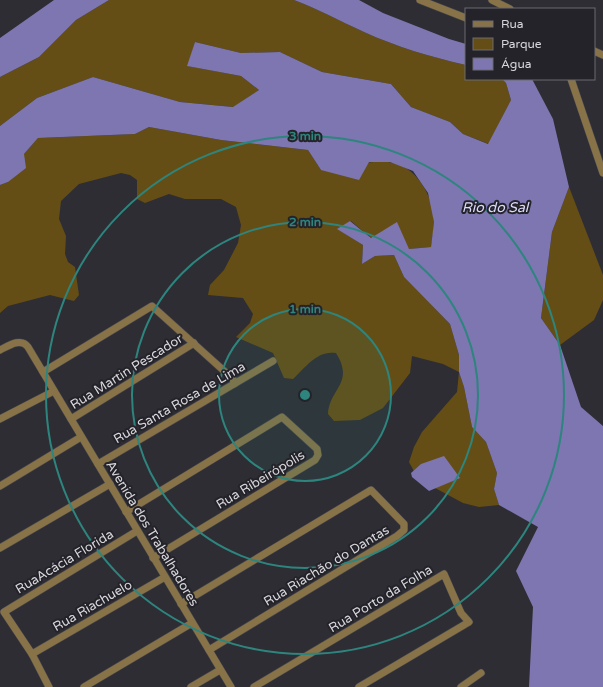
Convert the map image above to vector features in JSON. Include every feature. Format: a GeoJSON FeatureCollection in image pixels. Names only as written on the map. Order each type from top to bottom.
{"type":"FeatureCollection","features":[{"type":"Feature","properties":{"kind":"street"},"geometry":{"type":"LineString","coordinates":[[420,0],[465,18]]}},
{"type":"Feature","properties":{"kind":"street"},"geometry":{"type":"LineString","coordinates":[[492,0],[508,8]]}},
{"type":"Feature","properties":{"kind":"street"},"geometry":{"type":"LineString","coordinates":[[571,80],[603,173]]}},
{"type":"Feature","properties":{"kind":"street"},"geometry":{"type":"LineString","coordinates":[[43,372],[152,306],[234,380],[234,384]]}},
{"type":"Feature","properties":{"kind":"street","name":"Avenida dos Trabalhadores"},"geometry":{"type":"LineString","coordinates":[[0,350],[12,344],[25,343],[231,687]]}},
{"type":"Feature","properties":{"kind":"street","name":"Rua Martin Pescador"},"geometry":{"type":"LineString","coordinates":[[71,419],[194,343]]}},
{"type":"Feature","properties":{"kind":"street","name":"Rua Santa Rosa de Lima"},"geometry":{"type":"LineString","coordinates":[[98,464],[273,361]]}},
{"type":"Feature","properties":{"kind":"street"},"geometry":{"type":"LineString","coordinates":[[0,419],[54,390]]}},
{"type":"Feature","properties":{"kind":"street","name":"Rua Ribeirópolis"},"geometry":{"type":"LineString","coordinates":[[126,512],[282,417],[317,449],[318,455],[315,460],[154,558]]}},
{"type":"Feature","properties":{"kind":"street"},"geometry":{"type":"LineString","coordinates":[[0,486],[81,437]]}},
{"type":"Feature","properties":{"kind":"street"},"geometry":{"type":"LineString","coordinates":[[0,548],[110,484]]}},
{"type":"Feature","properties":{"kind":"street","name":"Rua Riachão do Dantas"},"geometry":{"type":"LineString","coordinates":[[181,604],[371,490],[404,524],[404,530],[384,544],[208,650]]}},
{"type":"Feature","properties":{"kind":"street","name":"RuaAcácia Florida"},"geometry":{"type":"LineString","coordinates":[[32,654],[4,612],[137,531]]}},
{"type":"Feature","properties":{"kind":"street","name":"Rua Porto da Folha"},"geometry":{"type":"LineString","coordinates":[[254,687],[444,574],[461,613],[468,622],[359,687]]}},
{"type":"Feature","properties":{"kind":"street","name":"Rua Riachuelo"},"geometry":{"type":"LineString","coordinates":[[32,654],[165,577]]}},
{"type":"Feature","properties":{"kind":"street"},"geometry":{"type":"LineString","coordinates":[[84,687],[192,623]]}},
{"type":"Feature","properties":{"kind":"street"},"geometry":{"type":"LineString","coordinates":[[32,654],[49,687]]}},
{"type":"Feature","properties":{"kind":"street"},"geometry":{"type":"LineString","coordinates":[[191,687],[220,670]]}},
{"type":"Feature","properties":{"kind":"street"},"geometry":{"type":"LineString","coordinates":[[461,687],[475,679],[481,673]]}},
{"type":"Feature","properties":{"kind":"street"},"geometry":{"type":"LineString","coordinates":[[475,679],[478,687]]}},
{"type":"Feature","properties":{"kind":"green space"},"geometry":{"type":"Polygon","coordinates":[[[109,0],[294,0],[364,32],[402,47],[465,65],[465,80],[503,80],[506,83],[511,100],[489,144],[463,134],[450,122],[411,107],[391,84],[322,72],[280,52],[241,53],[195,42],[188,66],[241,76],[259,90],[234,107],[180,102],[93,77],[37,98],[0,126],[0,77],[39,57],[76,20],[109,0]]]}},
{"type":"Feature","properties":{"kind":"green space"},"geometry":{"type":"Polygon","coordinates":[[[149,127],[221,140],[308,150],[321,170],[354,164],[388,162],[398,164],[415,175],[422,183],[431,202],[434,222],[431,247],[409,249],[371,238],[351,221],[338,229],[363,245],[362,264],[375,256],[394,255],[404,277],[450,324],[459,355],[459,372],[443,364],[412,356],[410,373],[383,408],[360,420],[334,421],[328,414],[329,405],[340,385],[343,372],[341,363],[336,353],[323,354],[312,360],[293,379],[284,378],[273,353],[236,337],[250,323],[253,314],[243,298],[208,295],[210,285],[224,270],[238,243],[241,225],[236,207],[221,199],[185,199],[169,194],[145,203],[137,199],[137,180],[130,175],[121,173],[79,184],[61,201],[59,219],[66,236],[65,254],[68,262],[75,267],[79,295],[74,301],[50,295],[8,306],[0,313],[0,185],[8,182],[24,154],[38,138],[135,134],[149,127]]]}},
{"type":"Feature","properties":{"kind":"green space"},"geometry":{"type":"Polygon","coordinates":[[[569,187],[603,275],[603,300],[594,320],[560,345],[541,318],[552,232],[569,187]]]}},
{"type":"Feature","properties":{"kind":"green space"},"geometry":{"type":"Polygon","coordinates":[[[459,372],[464,387],[472,427],[486,442],[497,473],[494,489],[499,505],[479,507],[463,503],[422,481],[417,477],[409,462],[414,447],[422,432],[457,392],[459,372]]]}},
{"type":"Feature","properties":{"kind":"water"},"geometry":{"type":"Polygon","coordinates":[[[54,0],[109,0],[76,20],[39,57],[0,77],[0,38],[54,0]]]}},
{"type":"Feature","properties":{"kind":"water"},"geometry":{"type":"Polygon","coordinates":[[[294,0],[359,0],[383,13],[449,39],[465,44],[465,65],[402,47],[364,32],[294,0]]]}},
{"type":"Feature","properties":{"kind":"water","name":"Rio do Sal"},"geometry":{"type":"Polygon","coordinates":[[[195,42],[241,53],[280,52],[322,72],[391,84],[411,107],[450,122],[463,134],[488,144],[511,100],[506,83],[503,80],[533,80],[553,119],[569,187],[552,232],[541,318],[560,345],[581,407],[603,426],[603,687],[529,687],[533,607],[516,571],[538,527],[499,505],[494,489],[497,473],[486,442],[472,427],[464,387],[459,372],[459,355],[450,324],[404,277],[394,255],[375,256],[362,264],[363,245],[337,229],[350,221],[371,238],[397,222],[409,249],[431,247],[434,222],[428,193],[413,171],[390,162],[369,162],[359,180],[321,170],[308,150],[221,140],[149,127],[135,134],[38,138],[24,154],[26,168],[8,182],[0,185],[0,126],[37,98],[93,77],[180,102],[233,107],[259,90],[241,76],[187,66],[195,42]]]}},
{"type":"Feature","properties":{"kind":"water"},"geometry":{"type":"Polygon","coordinates":[[[444,456],[460,478],[429,491],[412,477],[411,473],[421,464],[444,456]]]}}]}
